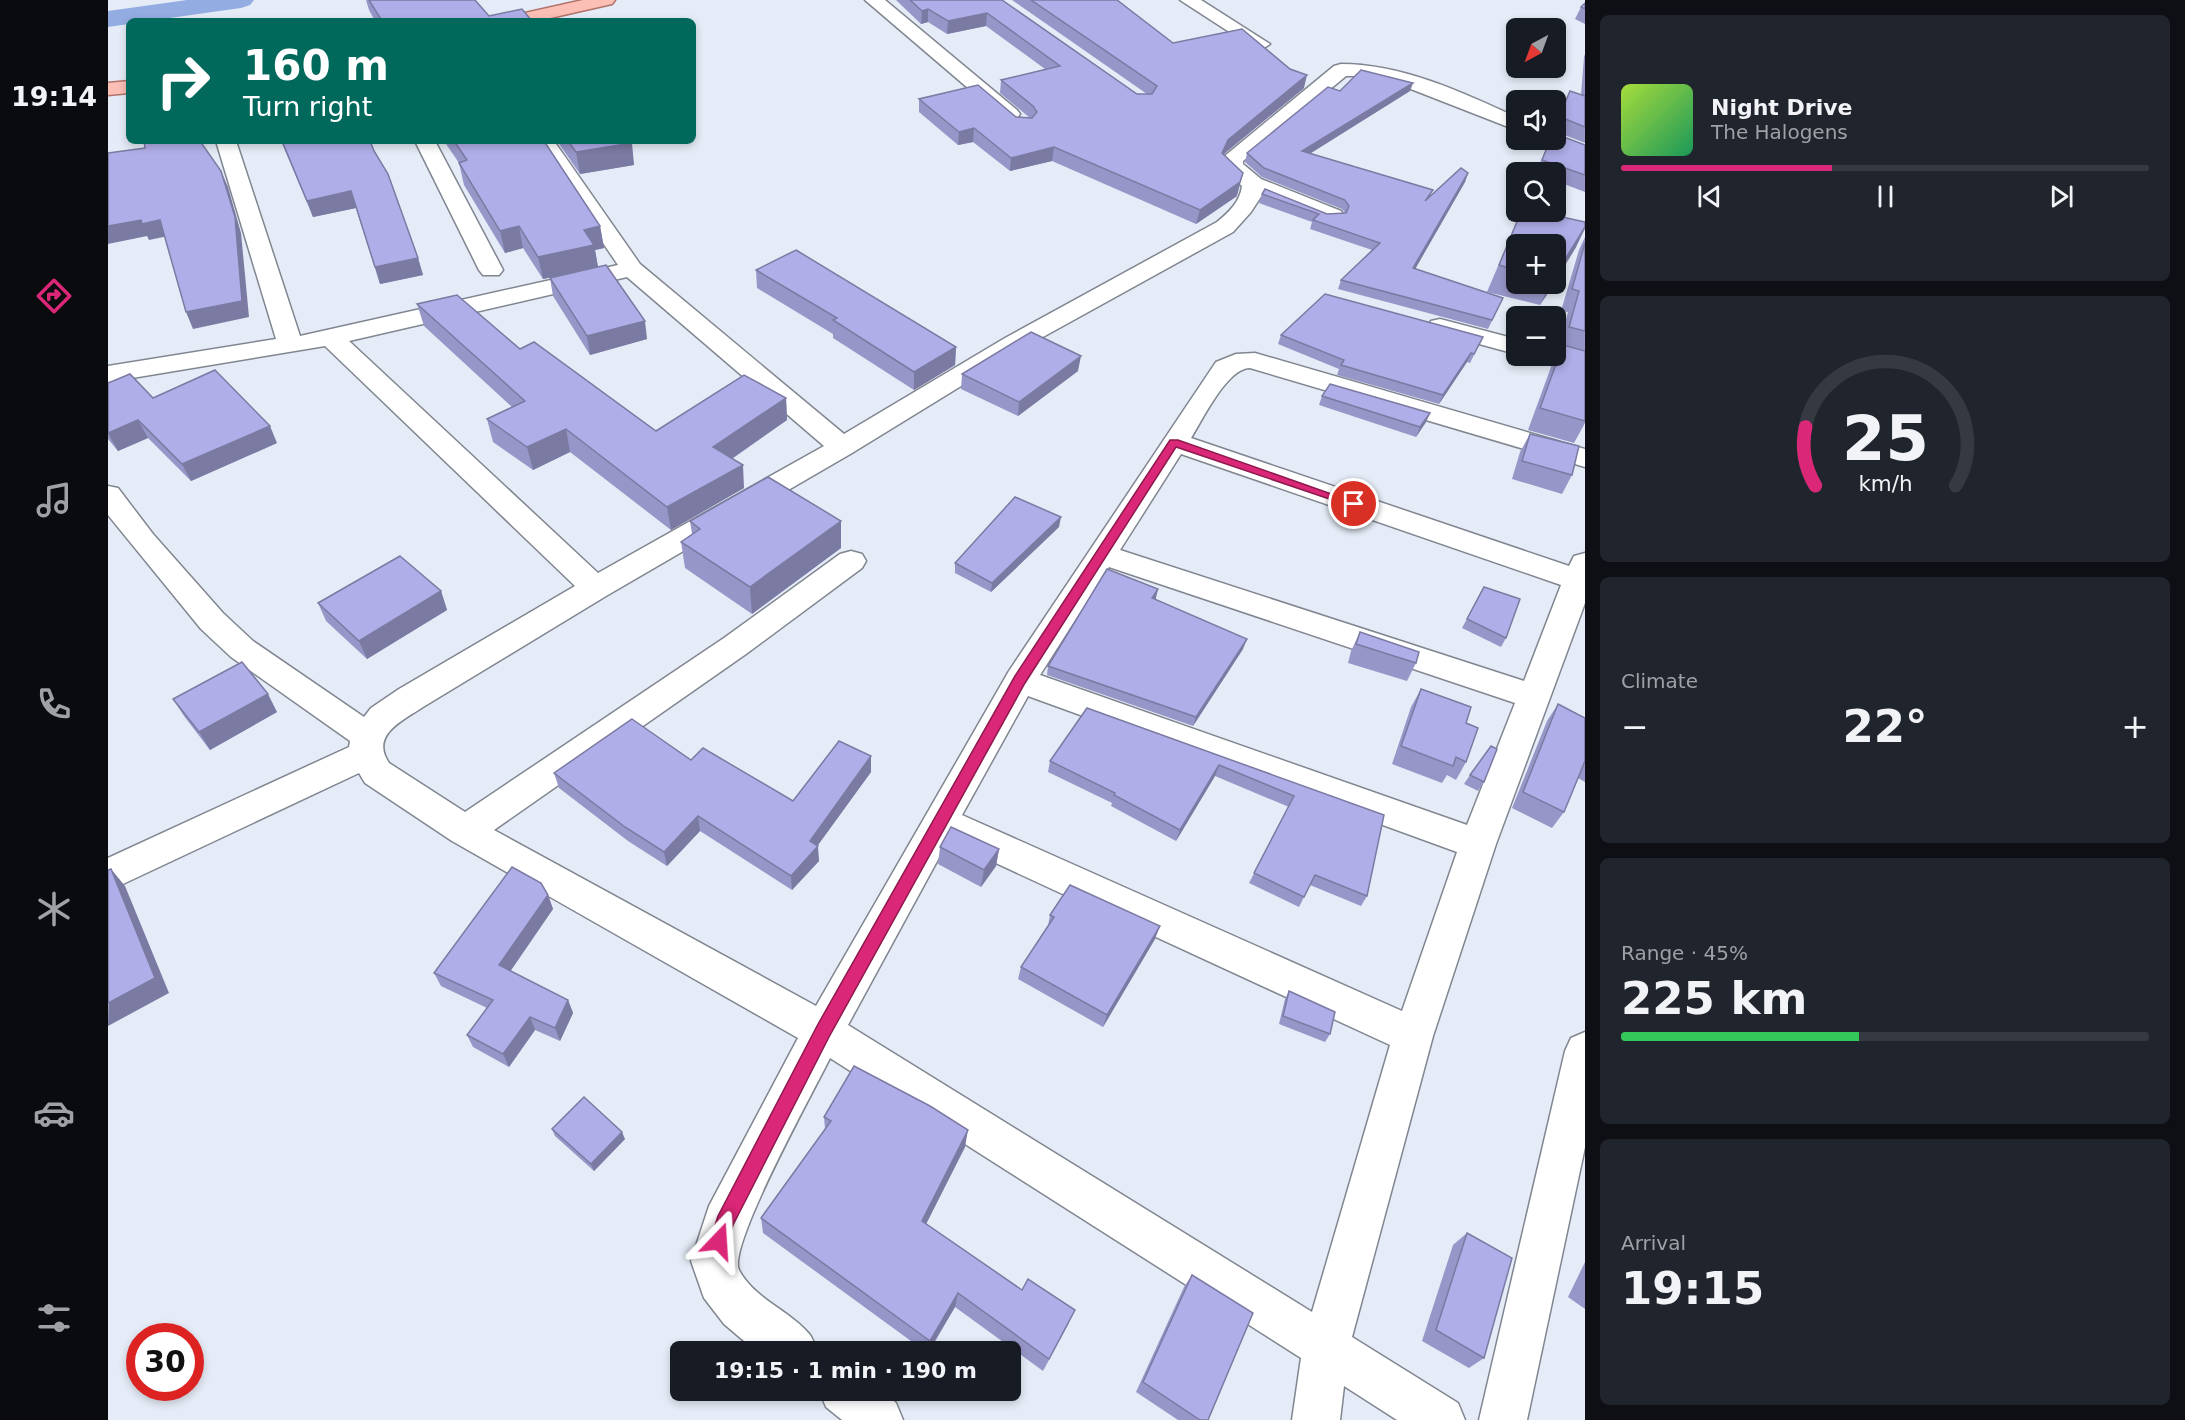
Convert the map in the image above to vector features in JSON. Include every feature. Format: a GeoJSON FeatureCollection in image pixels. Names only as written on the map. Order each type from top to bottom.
{"type":"FeatureCollection","features":[{"type":"Feature","properties":{"kind":"main road"},"geometry":{"type":"LineString","coordinates":[[526,18],[606,0]]}},
{"type":"Feature","properties":{"kind":"main road"},"geometry":{"type":"LineString","coordinates":[[108,88],[126,87]]}},
{"type":"Feature","properties":{"kind":"street"},"geometry":{"type":"LineString","coordinates":[[874,0],[1023,125]]}},
{"type":"Feature","properties":{"kind":"street"},"geometry":{"type":"LineString","coordinates":[[1189,0],[1261,44]]}},
{"type":"Feature","properties":{"kind":"street"},"geometry":{"type":"LineString","coordinates":[[1333,216],[1253,184],[1232,166],[1233,159],[1341,70],[1358,68],[1387,74],[1506,120]]}},
{"type":"Feature","properties":{"kind":"street"},"geometry":{"type":"LineString","coordinates":[[227,144],[291,346]]}},
{"type":"Feature","properties":{"kind":"street"},"geometry":{"type":"LineString","coordinates":[[427,144],[490,270]]}},
{"type":"Feature","properties":{"kind":"street"},"geometry":{"type":"LineString","coordinates":[[546,144],[632,269],[843,447]]}},
{"type":"Feature","properties":{"kind":"street"},"geometry":{"type":"LineString","coordinates":[[108,875],[366,745],[383,717],[411,698],[595,588],[843,447],[1014,342],[1225,227],[1237,216],[1253,192],[1253,184]]}},
{"type":"Feature","properties":{"kind":"street"},"geometry":{"type":"LineString","coordinates":[[108,374],[332,338],[632,269]]}},
{"type":"Feature","properties":{"kind":"street"},"geometry":{"type":"LineString","coordinates":[[1418,320],[1506,344]]}},
{"type":"Feature","properties":{"kind":"street"},"geometry":{"type":"LineString","coordinates":[[332,338],[595,588]]}},
{"type":"Feature","properties":{"kind":"street"},"geometry":{"type":"LineString","coordinates":[[780,1341],[740,1308],[720,1282],[714,1261],[725,1222],[823,1031],[1020,680],[1221,371],[1230,363],[1241,360],[1255,361],[1585,458]]}},
{"type":"Feature","properties":{"kind":"street"},"geometry":{"type":"LineString","coordinates":[[1566,361],[1585,366]]}},
{"type":"Feature","properties":{"kind":"street"},"geometry":{"type":"LineString","coordinates":[[1174,442],[1582,571],[1478,844],[1413,1036],[1326,1346],[1316,1420]]}},
{"type":"Feature","properties":{"kind":"street"},"geometry":{"type":"LineString","coordinates":[[108,495],[143,541],[212,621],[234,642],[366,745],[377,773],[465,831],[823,1031],[1441,1420]]}},
{"type":"Feature","properties":{"kind":"street"},"geometry":{"type":"LineString","coordinates":[[1101,554],[1534,697]]}},
{"type":"Feature","properties":{"kind":"street"},"geometry":{"type":"LineString","coordinates":[[465,831],[735,646],[851,561]]}},
{"type":"Feature","properties":{"kind":"street"},"geometry":{"type":"LineString","coordinates":[[1020,680],[1478,844]]}},
{"type":"Feature","properties":{"kind":"street"},"geometry":{"type":"LineString","coordinates":[[940,821],[1413,1036]]}},
{"type":"Feature","properties":{"kind":"street"},"geometry":{"type":"LineString","coordinates":[[1503,1420],[1585,1051]]}},
{"type":"Feature","properties":{"kind":"street"},"geometry":{"type":"LineString","coordinates":[[856,1401],[879,1420]]}},
{"type":"Feature","properties":{"kind":"building"},"geometry":{"type":"Polygon","coordinates":[[[369,0],[475,0],[489,16],[522,9],[530,18],[380,18],[369,0]]]}},
{"type":"Feature","properties":{"kind":"building"},"geometry":{"type":"Polygon","coordinates":[[[910,0],[1002,0],[1137,94],[1152,94],[1157,86],[1031,0],[1117,0],[1173,43],[1242,29],[1290,69],[1307,75],[1228,140],[1222,153],[1243,173],[1240,182],[1200,210],[1054,147],[1011,158],[974,128],[959,132],[919,99],[978,85],[1016,117],[1032,118],[1037,112],[1033,106],[1001,80],[1060,66],[987,13],[948,21],[928,9],[922,11],[910,0]]]}},
{"type":"Feature","properties":{"kind":"building"},"geometry":{"type":"Polygon","coordinates":[[[1361,70],[1413,83],[1302,151],[1433,190],[1425,201],[1461,168],[1468,173],[1413,268],[1503,298],[1492,320],[1341,280],[1380,243],[1313,220],[1319,214],[1262,194],[1265,189],[1327,214],[1346,213],[1349,206],[1345,200],[1264,168],[1247,153],[1328,87],[1340,91],[1361,70]]]}},
{"type":"Feature","properties":{"kind":"building"},"geometry":{"type":"Polygon","coordinates":[[[1570,91],[1585,96],[1585,127],[1566,119],[1566,100],[1570,91]]]}},
{"type":"Feature","properties":{"kind":"building"},"geometry":{"type":"Polygon","coordinates":[[[1566,138],[1585,145],[1585,175],[1566,168],[1566,162],[1542,160],[1546,150],[1566,150],[1566,138]]]}},
{"type":"Feature","properties":{"kind":"building"},"geometry":{"type":"Polygon","coordinates":[[[144,144],[202,144],[221,171],[235,217],[242,301],[186,312],[160,220],[142,224],[141,220],[108,226],[108,153],[145,148],[144,144]]]}},
{"type":"Feature","properties":{"kind":"building"},"geometry":{"type":"Polygon","coordinates":[[[283,144],[371,144],[388,174],[418,258],[375,267],[351,191],[307,201],[283,144]]]}},
{"type":"Feature","properties":{"kind":"building"},"geometry":{"type":"Polygon","coordinates":[[[456,144],[546,144],[600,226],[584,230],[594,245],[538,257],[519,226],[500,231],[459,163],[467,160],[456,144]]]}},
{"type":"Feature","properties":{"kind":"building"},"geometry":{"type":"Polygon","coordinates":[[[570,144],[626,144],[576,152],[570,144]]]}},
{"type":"Feature","properties":{"kind":"building"},"geometry":{"type":"Polygon","coordinates":[[[1566,218],[1585,222],[1585,227],[1566,258],[1566,234],[1512,234],[1517,222],[1566,222],[1566,218]]]}},
{"type":"Feature","properties":{"kind":"building"},"geometry":{"type":"Polygon","coordinates":[[[1585,243],[1585,331],[1569,327],[1579,291],[1572,289],[1585,243]]]}},
{"type":"Feature","properties":{"kind":"building"},"geometry":{"type":"Polygon","coordinates":[[[1506,248],[1506,267],[1499,265],[1506,248]]]}},
{"type":"Feature","properties":{"kind":"building"},"geometry":{"type":"Polygon","coordinates":[[[796,250],[956,347],[914,372],[833,320],[837,318],[756,270],[796,250]]]}},
{"type":"Feature","properties":{"kind":"building"},"geometry":{"type":"Polygon","coordinates":[[[606,265],[645,321],[587,336],[550,278],[606,265]]]}},
{"type":"Feature","properties":{"kind":"building"},"geometry":{"type":"Polygon","coordinates":[[[1325,294],[1483,337],[1474,354],[1471,353],[1443,395],[1341,365],[1344,360],[1281,335],[1325,294]]]}},
{"type":"Feature","properties":{"kind":"building"},"geometry":{"type":"Polygon","coordinates":[[[457,295],[520,349],[534,342],[656,431],[744,375],[786,398],[713,447],[743,465],[667,507],[566,429],[527,447],[487,419],[525,401],[417,304],[457,295]]]}},
{"type":"Feature","properties":{"kind":"building"},"geometry":{"type":"Polygon","coordinates":[[[1031,332],[1081,356],[1019,402],[962,374],[1031,332]]]}},
{"type":"Feature","properties":{"kind":"building"},"geometry":{"type":"Polygon","coordinates":[[[1566,346],[1585,351],[1585,421],[1540,408],[1555,366],[1566,366],[1566,346]]]}},
{"type":"Feature","properties":{"kind":"building"},"geometry":{"type":"Polygon","coordinates":[[[215,370],[270,426],[182,464],[138,420],[108,433],[108,383],[130,374],[153,398],[215,370]]]}},
{"type":"Feature","properties":{"kind":"building"},"geometry":{"type":"Polygon","coordinates":[[[1330,384],[1430,413],[1420,427],[1322,396],[1330,384]]]}},
{"type":"Feature","properties":{"kind":"building"},"geometry":{"type":"Polygon","coordinates":[[[1530,434],[1579,446],[1572,475],[1522,461],[1530,434]]]}},
{"type":"Feature","properties":{"kind":"building"},"geometry":{"type":"Polygon","coordinates":[[[768,477],[841,521],[750,587],[681,542],[700,529],[690,521],[768,477]]]}},
{"type":"Feature","properties":{"kind":"building"},"geometry":{"type":"Polygon","coordinates":[[[1015,497],[1061,517],[992,583],[955,563],[1015,497]]]}},
{"type":"Feature","properties":{"kind":"building"},"geometry":{"type":"Polygon","coordinates":[[[400,556],[441,591],[359,641],[318,603],[400,556]]]}},
{"type":"Feature","properties":{"kind":"building"},"geometry":{"type":"Polygon","coordinates":[[[1107,569],[1158,589],[1152,598],[1247,639],[1196,717],[1048,666],[1107,569]]]}},
{"type":"Feature","properties":{"kind":"building"},"geometry":{"type":"Polygon","coordinates":[[[1484,587],[1520,599],[1506,638],[1467,619],[1484,587]]]}},
{"type":"Feature","properties":{"kind":"building"},"geometry":{"type":"Polygon","coordinates":[[[1360,632],[1419,652],[1416,663],[1356,644],[1360,632]]]}},
{"type":"Feature","properties":{"kind":"building"},"geometry":{"type":"Polygon","coordinates":[[[242,662],[268,694],[199,732],[173,699],[242,662]]]}},
{"type":"Feature","properties":{"kind":"building"},"geometry":{"type":"Polygon","coordinates":[[[1421,689],[1471,707],[1466,723],[1478,728],[1466,762],[1456,757],[1453,766],[1401,746],[1421,689]]]}},
{"type":"Feature","properties":{"kind":"building"},"geometry":{"type":"Polygon","coordinates":[[[1558,704],[1585,718],[1585,761],[1564,812],[1523,792],[1558,704]]]}},
{"type":"Feature","properties":{"kind":"building"},"geometry":{"type":"Polygon","coordinates":[[[1087,708],[1384,815],[1367,896],[1315,875],[1304,897],[1254,873],[1294,796],[1219,765],[1180,830],[1114,795],[1115,793],[1050,761],[1087,708]]]}},
{"type":"Feature","properties":{"kind":"building"},"geometry":{"type":"Polygon","coordinates":[[[632,719],[691,760],[703,748],[793,801],[839,741],[871,756],[810,841],[818,846],[791,876],[698,816],[664,852],[625,827],[554,773],[632,719]]]}},
{"type":"Feature","properties":{"kind":"building"},"geometry":{"type":"Polygon","coordinates":[[[1491,746],[1497,749],[1484,782],[1470,775],[1491,746]]]}},
{"type":"Feature","properties":{"kind":"building"},"geometry":{"type":"Polygon","coordinates":[[[951,827],[999,849],[984,870],[940,847],[951,827]]]}},
{"type":"Feature","properties":{"kind":"building"},"geometry":{"type":"Polygon","coordinates":[[[512,867],[541,883],[548,895],[499,965],[568,1000],[555,1028],[530,1017],[503,1054],[467,1035],[493,1000],[434,973],[512,867]]]}},
{"type":"Feature","properties":{"kind":"building"},"geometry":{"type":"Polygon","coordinates":[[[111,869],[155,978],[108,1003],[108,870],[111,869]]]}},
{"type":"Feature","properties":{"kind":"building"},"geometry":{"type":"Polygon","coordinates":[[[1070,885],[1160,926],[1107,1015],[1021,967],[1054,917],[1050,915],[1070,885]]]}},
{"type":"Feature","properties":{"kind":"building"},"geometry":{"type":"Polygon","coordinates":[[[1289,991],[1335,1012],[1330,1034],[1283,1016],[1289,991]]]}},
{"type":"Feature","properties":{"kind":"building"},"geometry":{"type":"Polygon","coordinates":[[[854,1066],[930,1106],[968,1130],[922,1221],[1022,1290],[1028,1279],[1075,1310],[1049,1359],[958,1293],[930,1341],[761,1218],[831,1121],[824,1117],[854,1066]]]}},
{"type":"Feature","properties":{"kind":"building"},"geometry":{"type":"Polygon","coordinates":[[[584,1097],[622,1132],[591,1164],[552,1129],[584,1097]]]}},
{"type":"Feature","properties":{"kind":"building"},"geometry":{"type":"Polygon","coordinates":[[[1467,1233],[1512,1258],[1484,1358],[1436,1330],[1467,1233]]]}},
{"type":"Feature","properties":{"kind":"building"},"geometry":{"type":"Polygon","coordinates":[[[1192,1275],[1253,1313],[1208,1420],[1200,1420],[1143,1382],[1192,1275]]]}},
{"type":"Feature","properties":{"kind":"waterway"},"geometry":{"type":"LineString","coordinates":[[108,19],[241,0]]}},
{"type":"Feature","properties":{"kind":"route"},"geometry":{"type":"LineString","coordinates":[[719,1241],[725,1222],[823,1031],[1020,680],[1174,442],[1354,504]]}}]}
